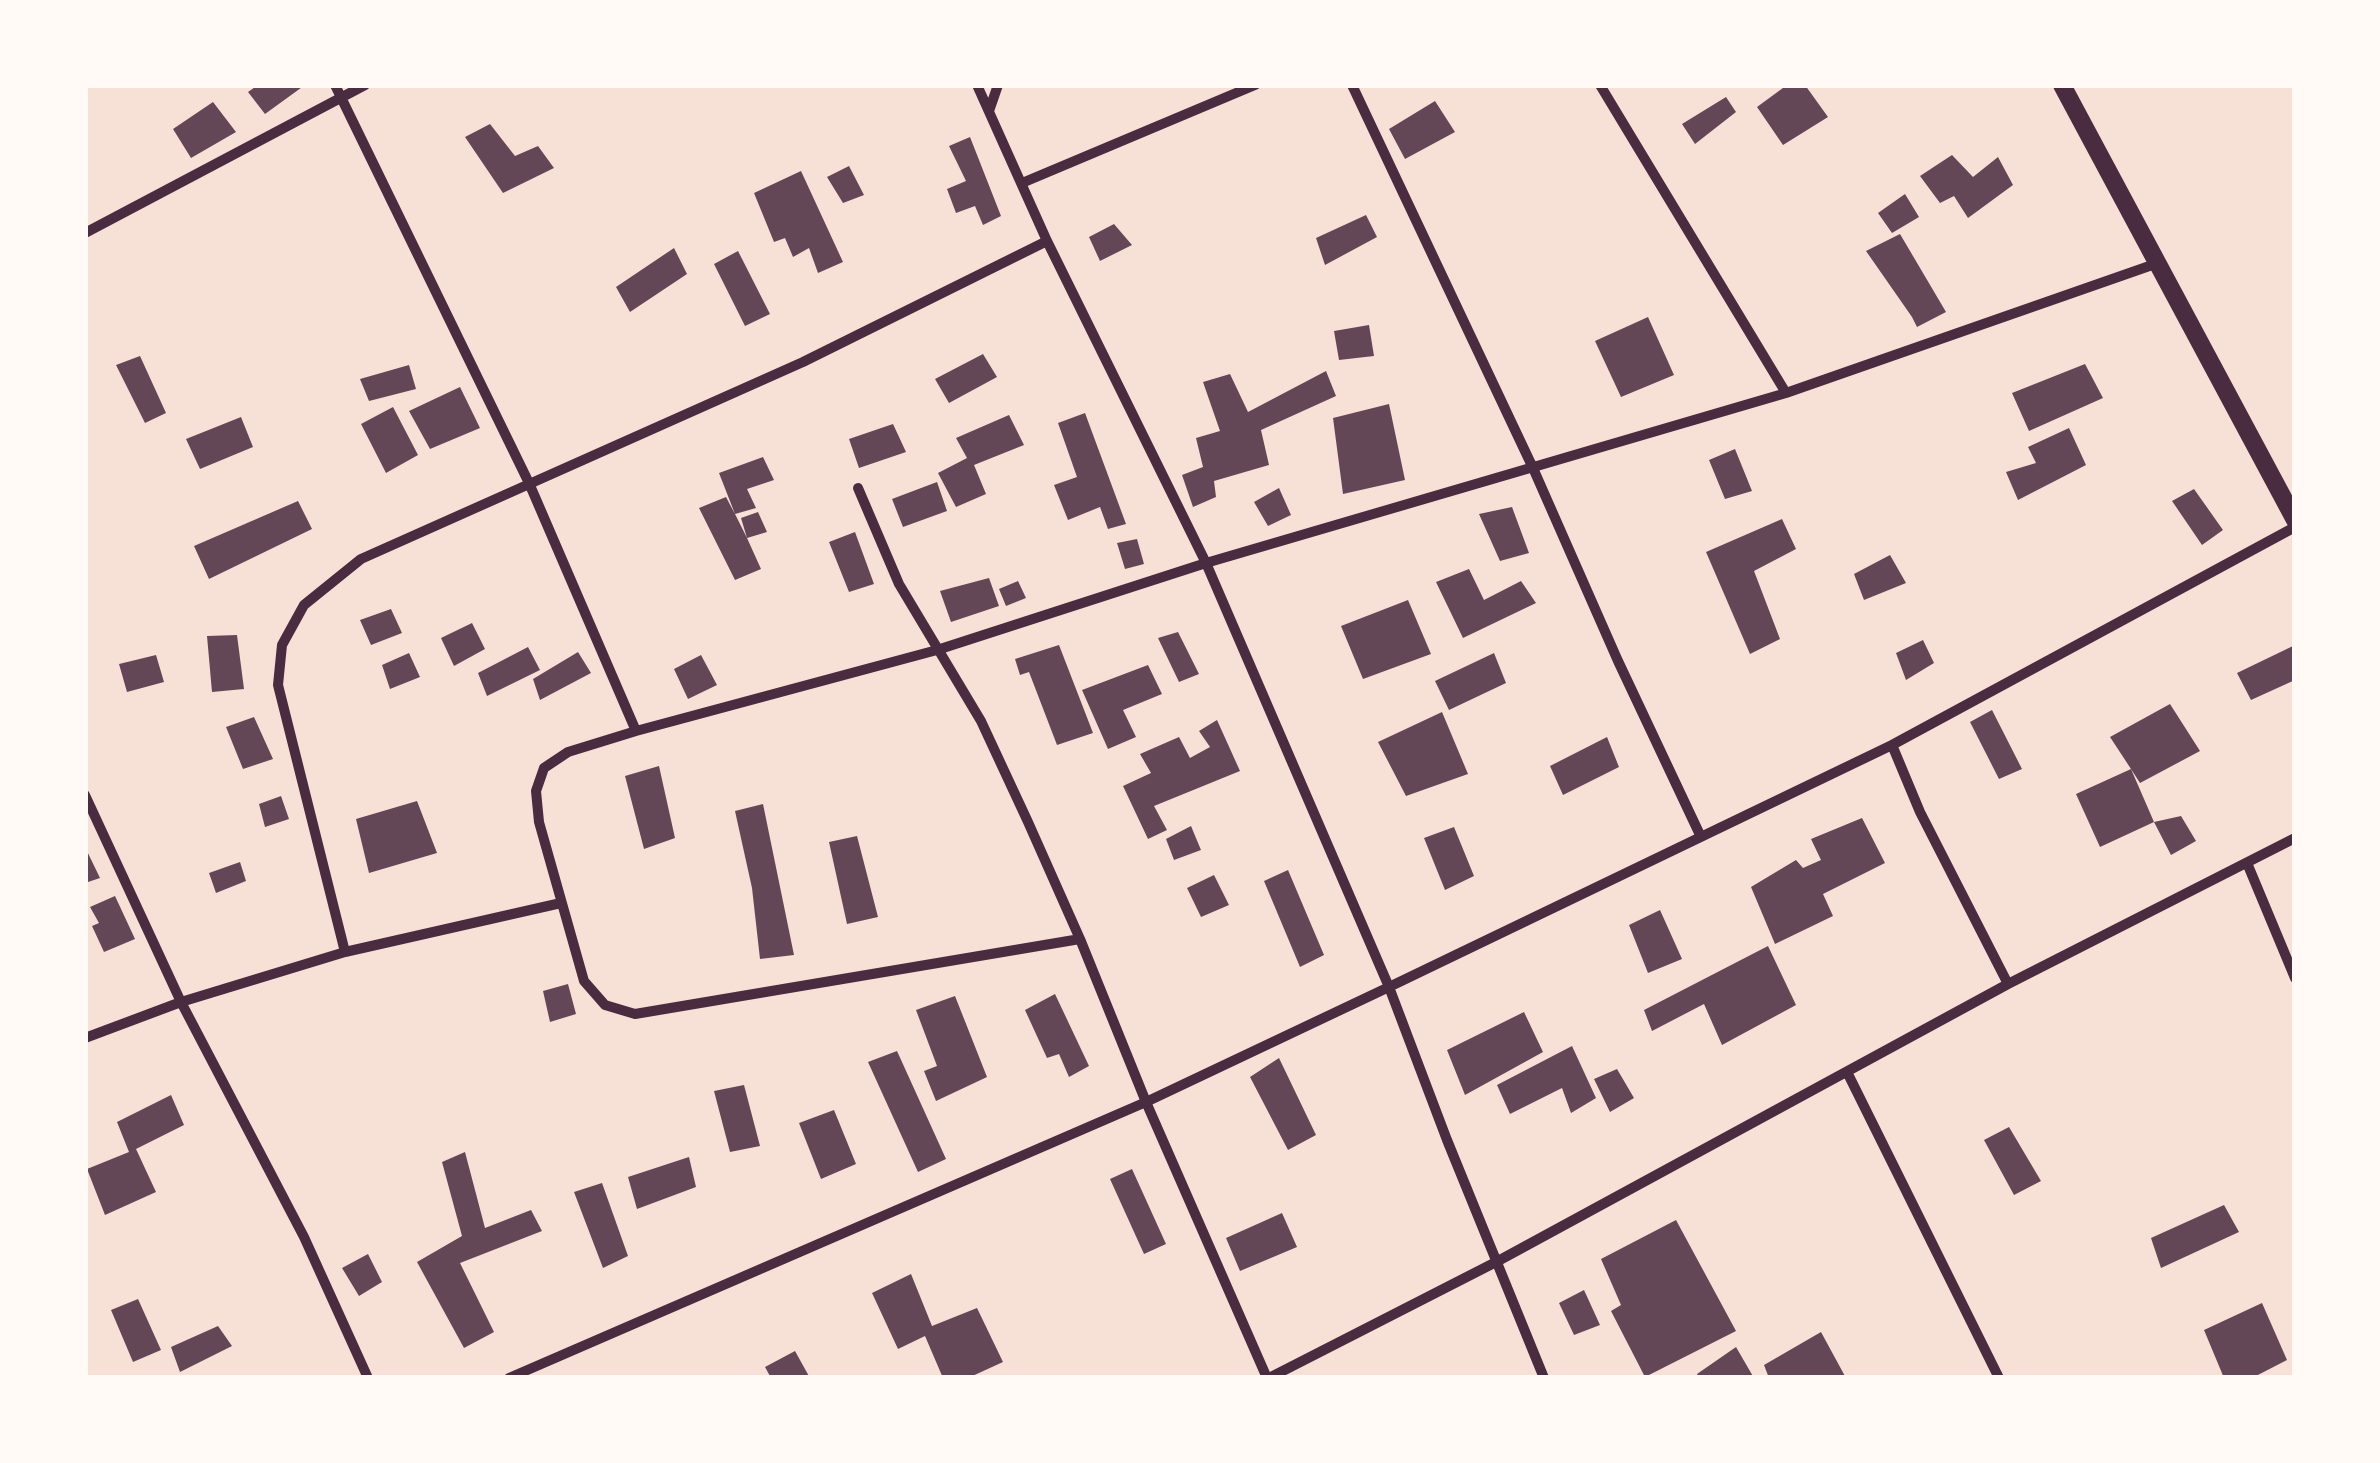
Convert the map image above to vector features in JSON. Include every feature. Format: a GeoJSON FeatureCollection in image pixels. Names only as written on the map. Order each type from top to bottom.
{"type":"FeatureCollection","features":[{"type":"Feature","properties":{"kind":"street"},"geometry":{"type":"LineString","coordinates":[[335,85],[529,483],[636,731]]}},
{"type":"Feature","properties":{"kind":"street"},"geometry":{"type":"LineString","coordinates":[[85,233],[366,85]]}},
{"type":"Feature","properties":{"kind":"street"},"geometry":{"type":"LineString","coordinates":[[978,85],[1048,241],[1206,563],[1389,987],[1544,1378]]}},
{"type":"Feature","properties":{"kind":"street"},"geometry":{"type":"LineString","coordinates":[[989,112],[998,85]]}},
{"type":"Feature","properties":{"kind":"street"},"geometry":{"type":"LineString","coordinates":[[1022,184],[1255,85]]}},
{"type":"Feature","properties":{"kind":"street"},"geometry":{"type":"LineString","coordinates":[[1352,85],[1701,837]]}},
{"type":"Feature","properties":{"kind":"street"},"geometry":{"type":"LineString","coordinates":[[1600,85],[1786,394]]}},
{"type":"Feature","properties":{"kind":"street"},"geometry":{"type":"LineString","coordinates":[[509,1378],[1146,1102],[1389,987],[1892,745],[2295,523],[2062,85]]}},
{"type":"Feature","properties":{"kind":"street"},"geometry":{"type":"LineString","coordinates":[[344,952],[278,685],[282,645],[304,605],[361,558],[803,362],[1048,241]]}},
{"type":"Feature","properties":{"kind":"street"},"geometry":{"type":"LineString","coordinates":[[1080,940],[635,1014],[605,1005],[584,981],[539,822],[536,791],[544,768],[568,752],[938,650],[1206,563],[1786,394],[2158,263]]}},
{"type":"Feature","properties":{"kind":"street"},"geometry":{"type":"LineString","coordinates":[[858,488],[899,584],[981,721],[1080,940],[1146,1102],[1268,1378],[1498,1261],[2008,984],[2295,838]]}},
{"type":"Feature","properties":{"kind":"street"},"geometry":{"type":"LineString","coordinates":[[1892,745],[1920,812],[2008,984]]}},
{"type":"Feature","properties":{"kind":"street"},"geometry":{"type":"LineString","coordinates":[[85,795],[181,1002],[304,1237],[368,1378]]}},
{"type":"Feature","properties":{"kind":"street"},"geometry":{"type":"LineString","coordinates":[[2247,863],[2295,978]]}},
{"type":"Feature","properties":{"kind":"street"},"geometry":{"type":"LineString","coordinates":[[85,1038],[181,1002],[344,952],[560,903]]}},
{"type":"Feature","properties":{"kind":"street"},"geometry":{"type":"LineString","coordinates":[[1847,1072],[1999,1378]]}},
{"type":"Feature","properties":{"kind":"building"},"geometry":{"type":"Polygon","coordinates":[[[258,85],[305,85],[265,114],[248,92],[258,85]]]}},
{"type":"Feature","properties":{"kind":"building"},"geometry":{"type":"Polygon","coordinates":[[[1787,85],[1805,85],[1828,117],[1783,145],[1757,107],[1787,85]]]}},
{"type":"Feature","properties":{"kind":"building"},"geometry":{"type":"Polygon","coordinates":[[[1726,97],[1736,112],[1695,144],[1682,124],[1726,97]]]}},
{"type":"Feature","properties":{"kind":"building"},"geometry":{"type":"Polygon","coordinates":[[[1435,101],[1455,132],[1405,159],[1389,129],[1435,101]]]}},
{"type":"Feature","properties":{"kind":"building"},"geometry":{"type":"Polygon","coordinates":[[[213,102],[236,132],[191,158],[173,129],[213,102]]]}},
{"type":"Feature","properties":{"kind":"building"},"geometry":{"type":"Polygon","coordinates":[[[490,124],[515,156],[538,146],[554,168],[503,193],[465,137],[490,124]]]}},
{"type":"Feature","properties":{"kind":"building"},"geometry":{"type":"Polygon","coordinates":[[[970,137],[1001,216],[983,225],[975,206],[956,213],[947,189],[966,181],[949,146],[970,137]]]}},
{"type":"Feature","properties":{"kind":"building"},"geometry":{"type":"Polygon","coordinates":[[[1952,155],[1973,177],[1998,157],[2013,185],[1968,218],[1954,196],[1940,203],[1920,176],[1952,155]]]}},
{"type":"Feature","properties":{"kind":"building"},"geometry":{"type":"Polygon","coordinates":[[[849,166],[864,195],[843,203],[827,177],[849,166]]]}},
{"type":"Feature","properties":{"kind":"building"},"geometry":{"type":"Polygon","coordinates":[[[801,171],[843,262],[818,273],[809,248],[793,257],[785,238],[774,242],[754,193],[801,171]]]}},
{"type":"Feature","properties":{"kind":"building"},"geometry":{"type":"Polygon","coordinates":[[[1905,194],[1919,217],[1892,233],[1878,213],[1905,194]]]}},
{"type":"Feature","properties":{"kind":"building"},"geometry":{"type":"Polygon","coordinates":[[[1366,215],[1377,237],[1325,265],[1316,238],[1366,215]]]}},
{"type":"Feature","properties":{"kind":"building"},"geometry":{"type":"Polygon","coordinates":[[[1114,224],[1132,245],[1100,261],[1089,237],[1114,224]]]}},
{"type":"Feature","properties":{"kind":"building"},"geometry":{"type":"Polygon","coordinates":[[[1900,234],[1946,312],[1917,327],[1866,251],[1900,234]]]}},
{"type":"Feature","properties":{"kind":"building"},"geometry":{"type":"Polygon","coordinates":[[[674,248],[687,274],[630,312],[616,287],[674,248]]]}},
{"type":"Feature","properties":{"kind":"building"},"geometry":{"type":"Polygon","coordinates":[[[738,251],[770,314],[745,326],[714,264],[738,251]]]}},
{"type":"Feature","properties":{"kind":"building"},"geometry":{"type":"Polygon","coordinates":[[[1648,317],[1674,375],[1621,397],[1595,341],[1648,317]]]}},
{"type":"Feature","properties":{"kind":"building"},"geometry":{"type":"Polygon","coordinates":[[[1369,325],[1374,356],[1339,360],[1334,331],[1369,325]]]}},
{"type":"Feature","properties":{"kind":"building"},"geometry":{"type":"Polygon","coordinates":[[[983,354],[997,377],[949,403],[935,379],[983,354]]]}},
{"type":"Feature","properties":{"kind":"building"},"geometry":{"type":"Polygon","coordinates":[[[140,356],[166,413],[145,423],[116,365],[140,356]]]}},
{"type":"Feature","properties":{"kind":"building"},"geometry":{"type":"Polygon","coordinates":[[[2085,364],[2103,398],[2029,431],[2012,393],[2085,364]]]}},
{"type":"Feature","properties":{"kind":"building"},"geometry":{"type":"Polygon","coordinates":[[[409,365],[416,389],[369,401],[360,379],[409,365]]]}},
{"type":"Feature","properties":{"kind":"building"},"geometry":{"type":"Polygon","coordinates":[[[1326,371],[1336,396],[1261,430],[1269,465],[1214,481],[1216,497],[1193,507],[1182,475],[1203,467],[1196,438],[1220,431],[1203,382],[1230,374],[1248,412],[1326,371]]]}},
{"type":"Feature","properties":{"kind":"building"},"geometry":{"type":"Polygon","coordinates":[[[460,387],[480,428],[430,449],[409,411],[460,387]]]}},
{"type":"Feature","properties":{"kind":"building"},"geometry":{"type":"Polygon","coordinates":[[[1389,404],[1405,480],[1343,494],[1333,418],[1389,404]]]}},
{"type":"Feature","properties":{"kind":"building"},"geometry":{"type":"Polygon","coordinates":[[[393,407],[418,455],[386,473],[361,424],[393,407]]]}},
{"type":"Feature","properties":{"kind":"building"},"geometry":{"type":"Polygon","coordinates":[[[1085,413],[1126,524],[1108,529],[1100,507],[1068,520],[1054,485],[1077,477],[1058,423],[1085,413]]]}},
{"type":"Feature","properties":{"kind":"building"},"geometry":{"type":"Polygon","coordinates":[[[1009,415],[1024,445],[974,465],[986,494],[956,507],[938,473],[967,458],[956,438],[1009,415]]]}},
{"type":"Feature","properties":{"kind":"building"},"geometry":{"type":"Polygon","coordinates":[[[241,417],[253,447],[200,469],[186,439],[241,417]]]}},
{"type":"Feature","properties":{"kind":"building"},"geometry":{"type":"Polygon","coordinates":[[[893,424],[906,452],[859,468],[849,439],[893,424]]]}},
{"type":"Feature","properties":{"kind":"building"},"geometry":{"type":"Polygon","coordinates":[[[2069,428],[2086,465],[2018,500],[2006,472],[2036,463],[2028,447],[2069,428]]]}},
{"type":"Feature","properties":{"kind":"building"},"geometry":{"type":"Polygon","coordinates":[[[1735,449],[1752,491],[1725,499],[1709,460],[1735,449]]]}},
{"type":"Feature","properties":{"kind":"building"},"geometry":{"type":"Polygon","coordinates":[[[763,457],[774,480],[747,489],[756,508],[735,514],[719,473],[763,457]]]}},
{"type":"Feature","properties":{"kind":"building"},"geometry":{"type":"Polygon","coordinates":[[[937,482],[947,511],[903,527],[892,499],[937,482]]]}},
{"type":"Feature","properties":{"kind":"building"},"geometry":{"type":"Polygon","coordinates":[[[1279,488],[1291,515],[1268,526],[1254,502],[1279,488]]]}},
{"type":"Feature","properties":{"kind":"building"},"geometry":{"type":"Polygon","coordinates":[[[2194,489],[2223,530],[2202,545],[2172,501],[2194,489]]]}},
{"type":"Feature","properties":{"kind":"building"},"geometry":{"type":"Polygon","coordinates":[[[726,497],[761,569],[735,580],[699,508],[726,497]]]}},
{"type":"Feature","properties":{"kind":"building"},"geometry":{"type":"Polygon","coordinates":[[[298,501],[312,529],[209,579],[194,546],[298,501]]]}},
{"type":"Feature","properties":{"kind":"building"},"geometry":{"type":"Polygon","coordinates":[[[1512,507],[1529,553],[1500,561],[1479,514],[1512,507]]]}},
{"type":"Feature","properties":{"kind":"building"},"geometry":{"type":"Polygon","coordinates":[[[758,512],[767,532],[747,538],[741,518],[758,512]]]}},
{"type":"Feature","properties":{"kind":"building"},"geometry":{"type":"Polygon","coordinates":[[[1782,519],[1796,549],[1754,571],[1780,639],[1750,654],[1706,552],[1782,519]]]}},
{"type":"Feature","properties":{"kind":"building"},"geometry":{"type":"Polygon","coordinates":[[[855,532],[874,584],[849,592],[829,542],[855,532]]]}},
{"type":"Feature","properties":{"kind":"building"},"geometry":{"type":"Polygon","coordinates":[[[1137,539],[1144,564],[1125,569],[1117,543],[1137,539]]]}},
{"type":"Feature","properties":{"kind":"building"},"geometry":{"type":"Polygon","coordinates":[[[1890,555],[1906,583],[1864,600],[1854,574],[1890,555]]]}},
{"type":"Feature","properties":{"kind":"building"},"geometry":{"type":"Polygon","coordinates":[[[1469,569],[1484,600],[1521,581],[1536,603],[1463,638],[1436,582],[1469,569]]]}},
{"type":"Feature","properties":{"kind":"building"},"geometry":{"type":"Polygon","coordinates":[[[989,578],[999,606],[951,622],[940,591],[989,578]]]}},
{"type":"Feature","properties":{"kind":"building"},"geometry":{"type":"Polygon","coordinates":[[[1018,581],[1026,598],[1006,606],[999,589],[1018,581]]]}},
{"type":"Feature","properties":{"kind":"building"},"geometry":{"type":"Polygon","coordinates":[[[1408,600],[1431,654],[1363,679],[1341,626],[1408,600]]]}},
{"type":"Feature","properties":{"kind":"building"},"geometry":{"type":"Polygon","coordinates":[[[391,609],[402,633],[371,645],[360,620],[391,609]]]}},
{"type":"Feature","properties":{"kind":"building"},"geometry":{"type":"Polygon","coordinates":[[[472,623],[485,649],[454,666],[441,638],[472,623]]]}},
{"type":"Feature","properties":{"kind":"building"},"geometry":{"type":"Polygon","coordinates":[[[1178,632],[1199,674],[1179,682],[1158,638],[1178,632]]]}},
{"type":"Feature","properties":{"kind":"building"},"geometry":{"type":"Polygon","coordinates":[[[237,635],[244,689],[212,692],[207,636],[237,635]]]}},
{"type":"Feature","properties":{"kind":"building"},"geometry":{"type":"Polygon","coordinates":[[[1923,640],[1934,663],[1906,680],[1896,653],[1923,640]]]}},
{"type":"Feature","properties":{"kind":"building"},"geometry":{"type":"Polygon","coordinates":[[[1059,645],[1093,733],[1057,745],[1029,672],[1020,675],[1015,659],[1059,645]]]}},
{"type":"Feature","properties":{"kind":"building"},"geometry":{"type":"Polygon","coordinates":[[[2295,645],[2295,680],[2251,700],[2237,673],[2295,645]]]}},
{"type":"Feature","properties":{"kind":"building"},"geometry":{"type":"Polygon","coordinates":[[[528,647],[540,670],[487,696],[478,673],[528,647]]]}},
{"type":"Feature","properties":{"kind":"building"},"geometry":{"type":"Polygon","coordinates":[[[578,652],[591,673],[540,700],[533,679],[578,652]]]}},
{"type":"Feature","properties":{"kind":"building"},"geometry":{"type":"Polygon","coordinates":[[[409,653],[420,677],[390,689],[382,665],[409,653]]]}},
{"type":"Feature","properties":{"kind":"building"},"geometry":{"type":"Polygon","coordinates":[[[1494,653],[1506,683],[1449,710],[1435,681],[1494,653]]]}},
{"type":"Feature","properties":{"kind":"building"},"geometry":{"type":"Polygon","coordinates":[[[156,655],[164,682],[127,692],[119,664],[156,655]]]}},
{"type":"Feature","properties":{"kind":"building"},"geometry":{"type":"Polygon","coordinates":[[[701,655],[717,685],[688,699],[674,669],[701,655]]]}},
{"type":"Feature","properties":{"kind":"building"},"geometry":{"type":"Polygon","coordinates":[[[1148,665],[1162,694],[1123,710],[1136,737],[1108,749],[1082,690],[1148,665]]]}},
{"type":"Feature","properties":{"kind":"building"},"geometry":{"type":"Polygon","coordinates":[[[2170,704],[2200,751],[2140,783],[2110,737],[2170,704]]]}},
{"type":"Feature","properties":{"kind":"building"},"geometry":{"type":"Polygon","coordinates":[[[1992,710],[2022,769],[1999,779],[1970,722],[1992,710]]]}},
{"type":"Feature","properties":{"kind":"building"},"geometry":{"type":"Polygon","coordinates":[[[1442,712],[1468,774],[1406,796],[1378,742],[1442,712]]]}},
{"type":"Feature","properties":{"kind":"building"},"geometry":{"type":"Polygon","coordinates":[[[254,717],[273,759],[243,769],[226,727],[254,717]]]}},
{"type":"Feature","properties":{"kind":"building"},"geometry":{"type":"Polygon","coordinates":[[[1217,720],[1240,771],[1154,806],[1167,830],[1148,839],[1123,786],[1151,773],[1140,754],[1179,737],[1190,758],[1210,747],[1199,731],[1217,720]]]}},
{"type":"Feature","properties":{"kind":"building"},"geometry":{"type":"Polygon","coordinates":[[[1607,737],[1619,767],[1563,795],[1550,766],[1607,737]]]}},
{"type":"Feature","properties":{"kind":"building"},"geometry":{"type":"Polygon","coordinates":[[[659,766],[675,838],[644,849],[625,776],[659,766]]]}},
{"type":"Feature","properties":{"kind":"building"},"geometry":{"type":"Polygon","coordinates":[[[2131,769],[2154,822],[2100,847],[2076,794],[2131,769]]]}},
{"type":"Feature","properties":{"kind":"building"},"geometry":{"type":"Polygon","coordinates":[[[281,796],[289,819],[265,827],[259,804],[281,796]]]}},
{"type":"Feature","properties":{"kind":"building"},"geometry":{"type":"Polygon","coordinates":[[[417,801],[437,853],[369,873],[356,819],[417,801]]]}},
{"type":"Feature","properties":{"kind":"building"},"geometry":{"type":"Polygon","coordinates":[[[763,804],[794,955],[760,959],[752,888],[735,811],[763,804]]]}},
{"type":"Feature","properties":{"kind":"building"},"geometry":{"type":"Polygon","coordinates":[[[2181,816],[2196,841],[2171,855],[2154,822],[2181,816]]]}},
{"type":"Feature","properties":{"kind":"building"},"geometry":{"type":"Polygon","coordinates":[[[1862,818],[1885,863],[1823,894],[1833,916],[1775,944],[1751,887],[1796,860],[1803,868],[1821,860],[1811,839],[1862,818]]]}},
{"type":"Feature","properties":{"kind":"building"},"geometry":{"type":"Polygon","coordinates":[[[1191,826],[1201,850],[1174,860],[1166,839],[1191,826]]]}},
{"type":"Feature","properties":{"kind":"building"},"geometry":{"type":"Polygon","coordinates":[[[1454,827],[1474,876],[1445,890],[1424,838],[1454,827]]]}},
{"type":"Feature","properties":{"kind":"building"},"geometry":{"type":"Polygon","coordinates":[[[857,836],[878,917],[847,924],[829,842],[857,836]]]}},
{"type":"Feature","properties":{"kind":"building"},"geometry":{"type":"Polygon","coordinates":[[[85,847],[100,878],[85,883],[85,847]]]}},
{"type":"Feature","properties":{"kind":"building"},"geometry":{"type":"Polygon","coordinates":[[[240,862],[246,881],[216,893],[209,873],[240,862]]]}},
{"type":"Feature","properties":{"kind":"building"},"geometry":{"type":"Polygon","coordinates":[[[1288,870],[1324,955],[1300,967],[1264,881],[1288,870]]]}},
{"type":"Feature","properties":{"kind":"building"},"geometry":{"type":"Polygon","coordinates":[[[1214,875],[1229,905],[1201,917],[1187,888],[1214,875]]]}},
{"type":"Feature","properties":{"kind":"building"},"geometry":{"type":"Polygon","coordinates":[[[115,896],[135,939],[104,952],[92,926],[99,923],[90,907],[115,896]]]}},
{"type":"Feature","properties":{"kind":"building"},"geometry":{"type":"Polygon","coordinates":[[[1660,910],[1682,959],[1648,973],[1629,925],[1660,910]]]}},
{"type":"Feature","properties":{"kind":"building"},"geometry":{"type":"Polygon","coordinates":[[[1768,946],[1796,1005],[1722,1045],[1704,1004],[1652,1031],[1644,1010],[1768,946]]]}},
{"type":"Feature","properties":{"kind":"building"},"geometry":{"type":"Polygon","coordinates":[[[568,984],[576,1014],[550,1022],[543,991],[568,984]]]}},
{"type":"Feature","properties":{"kind":"building"},"geometry":{"type":"Polygon","coordinates":[[[1055,994],[1089,1066],[1069,1077],[1059,1054],[1047,1058],[1025,1010],[1055,994]]]}},
{"type":"Feature","properties":{"kind":"building"},"geometry":{"type":"Polygon","coordinates":[[[955,996],[987,1077],[936,1101],[924,1071],[937,1066],[916,1010],[955,996]]]}},
{"type":"Feature","properties":{"kind":"building"},"geometry":{"type":"Polygon","coordinates":[[[1524,1012],[1543,1052],[1465,1095],[1447,1050],[1524,1012]]]}},
{"type":"Feature","properties":{"kind":"building"},"geometry":{"type":"Polygon","coordinates":[[[1572,1046],[1596,1098],[1571,1113],[1562,1088],[1510,1114],[1497,1085],[1572,1046]]]}},
{"type":"Feature","properties":{"kind":"building"},"geometry":{"type":"Polygon","coordinates":[[[897,1051],[946,1159],[918,1172],[868,1062],[897,1051]]]}},
{"type":"Feature","properties":{"kind":"building"},"geometry":{"type":"Polygon","coordinates":[[[1279,1058],[1316,1135],[1288,1150],[1250,1077],[1279,1058]]]}},
{"type":"Feature","properties":{"kind":"building"},"geometry":{"type":"Polygon","coordinates":[[[1617,1069],[1634,1098],[1610,1112],[1594,1079],[1617,1069]]]}},
{"type":"Feature","properties":{"kind":"building"},"geometry":{"type":"Polygon","coordinates":[[[744,1085],[760,1146],[730,1152],[714,1091],[744,1085]]]}},
{"type":"Feature","properties":{"kind":"building"},"geometry":{"type":"Polygon","coordinates":[[[171,1095],[184,1125],[136,1149],[156,1192],[105,1215],[87,1169],[129,1152],[117,1122],[171,1095]]]}},
{"type":"Feature","properties":{"kind":"building"},"geometry":{"type":"Polygon","coordinates":[[[834,1110],[856,1164],[821,1179],[799,1123],[834,1110]]]}},
{"type":"Feature","properties":{"kind":"building"},"geometry":{"type":"Polygon","coordinates":[[[2009,1127],[2041,1181],[2014,1195],[1984,1140],[2009,1127]]]}},
{"type":"Feature","properties":{"kind":"building"},"geometry":{"type":"Polygon","coordinates":[[[465,1152],[485,1228],[531,1210],[542,1231],[460,1263],[494,1332],[464,1348],[417,1262],[462,1236],[442,1162],[465,1152]]]}},
{"type":"Feature","properties":{"kind":"building"},"geometry":{"type":"Polygon","coordinates":[[[689,1157],[696,1187],[637,1209],[628,1177],[689,1157]]]}},
{"type":"Feature","properties":{"kind":"building"},"geometry":{"type":"Polygon","coordinates":[[[1132,1169],[1166,1244],[1144,1254],[1110,1179],[1132,1169]]]}},
{"type":"Feature","properties":{"kind":"building"},"geometry":{"type":"Polygon","coordinates":[[[602,1183],[628,1256],[603,1268],[574,1192],[602,1183]]]}},
{"type":"Feature","properties":{"kind":"building"},"geometry":{"type":"Polygon","coordinates":[[[2224,1205],[2239,1232],[2161,1268],[2151,1238],[2224,1205]]]}},
{"type":"Feature","properties":{"kind":"building"},"geometry":{"type":"Polygon","coordinates":[[[1282,1213],[1297,1247],[1240,1271],[1226,1238],[1282,1213]]]}},
{"type":"Feature","properties":{"kind":"building"},"geometry":{"type":"Polygon","coordinates":[[[1676,1220],[1736,1331],[1645,1377],[1611,1311],[1621,1305],[1601,1259],[1676,1220]]]}},
{"type":"Feature","properties":{"kind":"building"},"geometry":{"type":"Polygon","coordinates":[[[368,1254],[382,1282],[359,1296],[342,1268],[368,1254]]]}},
{"type":"Feature","properties":{"kind":"building"},"geometry":{"type":"Polygon","coordinates":[[[911,1274],[932,1326],[977,1308],[1003,1362],[968,1378],[943,1378],[925,1336],[898,1349],[872,1293],[911,1274]]]}},
{"type":"Feature","properties":{"kind":"building"},"geometry":{"type":"Polygon","coordinates":[[[1584,1290],[1600,1325],[1574,1335],[1559,1303],[1584,1290]]]}},
{"type":"Feature","properties":{"kind":"building"},"geometry":{"type":"Polygon","coordinates":[[[138,1299],[161,1350],[133,1362],[111,1310],[138,1299]]]}},
{"type":"Feature","properties":{"kind":"building"},"geometry":{"type":"Polygon","coordinates":[[[2262,1303],[2287,1360],[2252,1378],[2224,1378],[2204,1330],[2262,1303]]]}},
{"type":"Feature","properties":{"kind":"building"},"geometry":{"type":"Polygon","coordinates":[[[218,1326],[232,1346],[180,1372],[171,1347],[218,1326]]]}},
{"type":"Feature","properties":{"kind":"building"},"geometry":{"type":"Polygon","coordinates":[[[1821,1332],[1846,1378],[1769,1378],[1764,1365],[1821,1332]]]}},
{"type":"Feature","properties":{"kind":"building"},"geometry":{"type":"Polygon","coordinates":[[[1736,1347],[1754,1378],[1699,1378],[1697,1374],[1736,1347]]]}},
{"type":"Feature","properties":{"kind":"building"},"geometry":{"type":"Polygon","coordinates":[[[795,1351],[810,1378],[771,1378],[765,1367],[795,1351]]]}}]}
